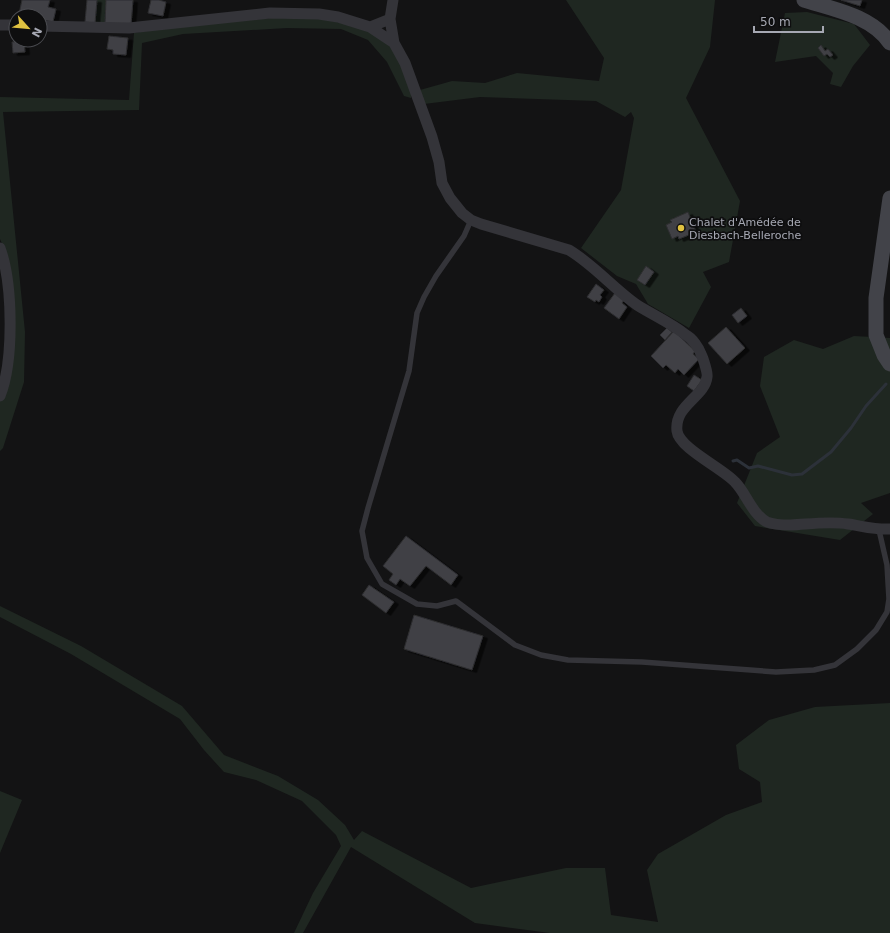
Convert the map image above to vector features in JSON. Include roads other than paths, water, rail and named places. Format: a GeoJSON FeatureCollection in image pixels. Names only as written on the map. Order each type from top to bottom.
{"type":"FeatureCollection","features":[{"type":"Feature","properties":{"kind":"main road"},"geometry":{"type":"LineString","coordinates":[[804,0],[851,15],[869,23],[886,37],[890,43]]}},
{"type":"Feature","properties":{"kind":"main road"},"geometry":{"type":"LineString","coordinates":[[890,198],[876,298],[876,335],[884,355],[890,364]]}},
{"type":"Feature","properties":{"kind":"street"},"geometry":{"type":"LineString","coordinates":[[393,0],[390,19],[394,43],[405,63],[432,137],[439,162],[442,183],[450,198],[462,213],[471,220],[569,250],[580,257],[610,284],[637,304],[688,336],[701,353],[707,377],[703,388],[687,405],[678,418],[677,432],[686,446],[736,482],[756,512],[766,522],[782,526],[831,523],[884,529]]}},
{"type":"Feature","properties":{"kind":"street"},"geometry":{"type":"LineString","coordinates":[[48,26],[129,28],[270,13],[319,14],[338,17],[370,27],[394,43]]}},
{"type":"Feature","properties":{"kind":"street"},"geometry":{"type":"LineString","coordinates":[[370,27],[390,19]]}},
{"type":"Feature","properties":{"kind":"street"},"geometry":{"type":"LineString","coordinates":[[0,248],[9,286],[10,325],[8,366],[0,396]]}},
{"type":"Feature","properties":{"kind":"lane"},"geometry":{"type":"LineString","coordinates":[[471,220],[464,236],[436,276],[417,313],[409,371],[362,531],[367,558],[382,584],[416,604],[437,606],[456,601],[515,645],[541,655],[568,660],[642,662],[776,672],[814,670],[835,665],[857,649],[876,630],[887,612],[889,599],[884,529]]}},
{"type":"Feature","properties":{"kind":"waterway"},"geometry":{"type":"LineString","coordinates":[[733,461],[737,460],[749,468],[758,466],[792,475],[802,474],[831,452],[851,428],[866,406],[886,384]]}},
{"type":"Feature","properties":{"kind":"place","name":"Chalet d'Amédée de Diesbach-Belleroche"},"geometry":{"type":"Point","coordinates":[681,228]}}]}
